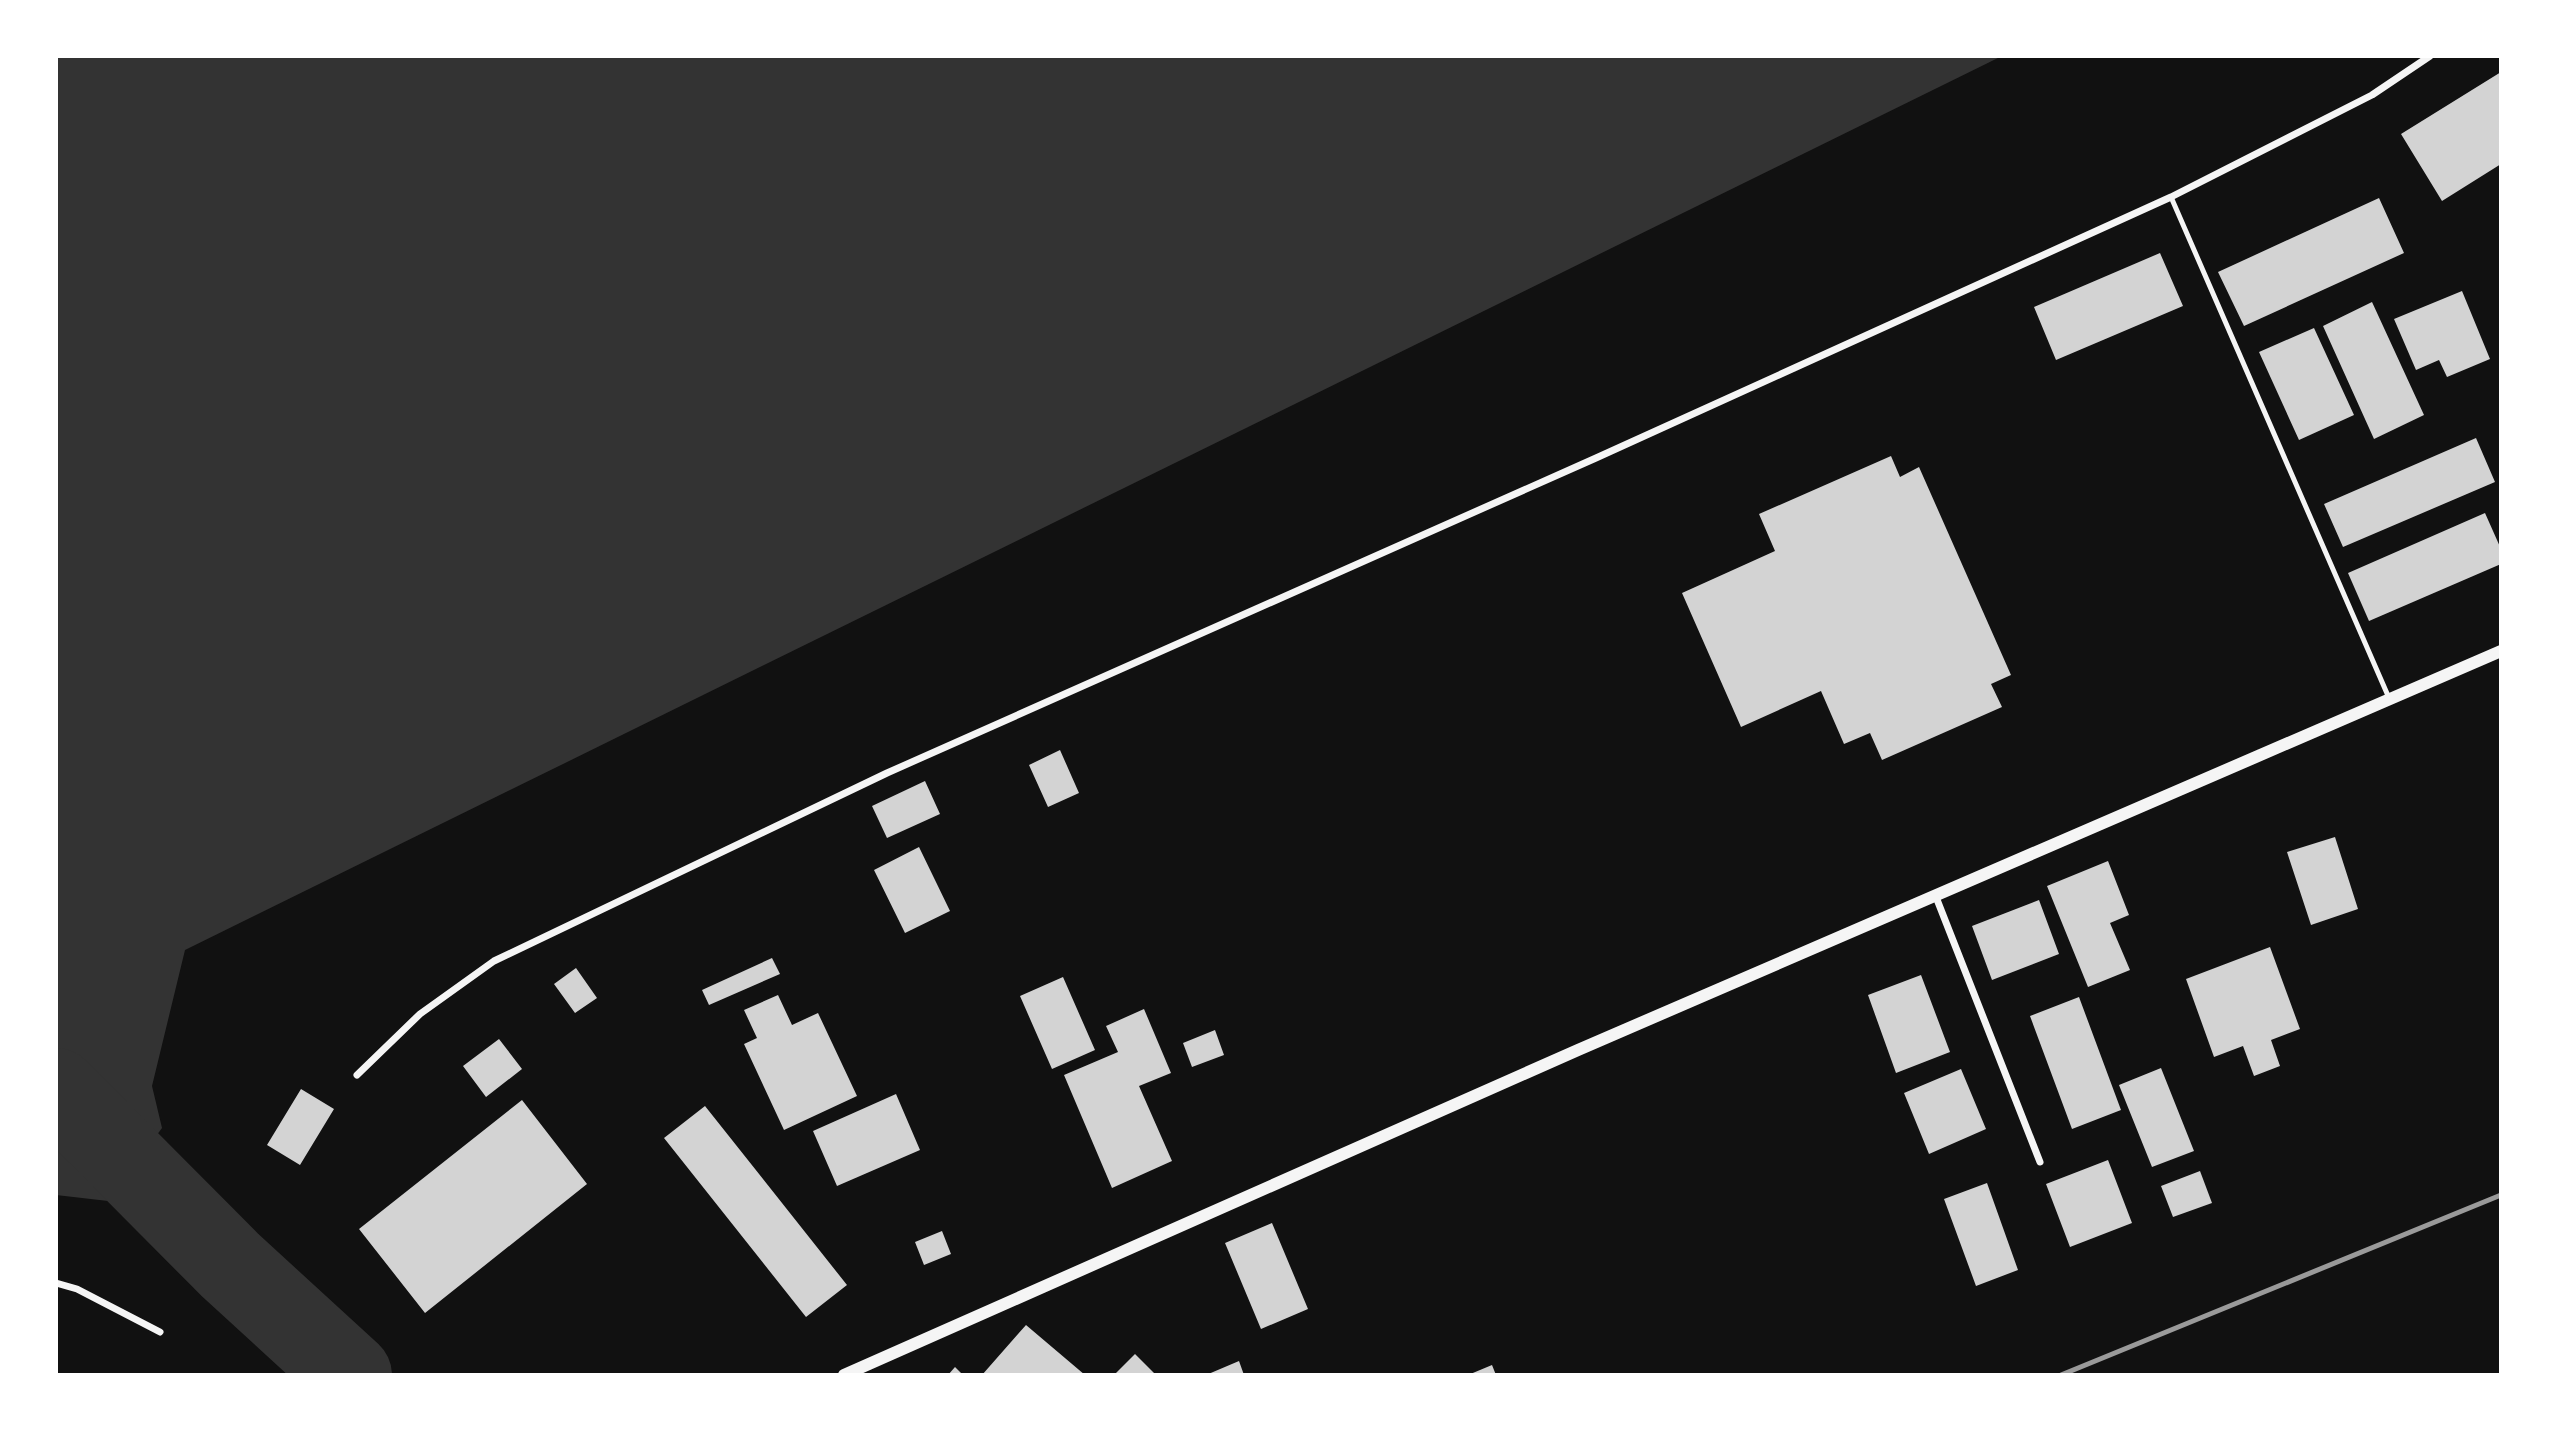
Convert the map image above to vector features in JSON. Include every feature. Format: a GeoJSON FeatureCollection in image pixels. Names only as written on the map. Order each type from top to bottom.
{"type":"FeatureCollection","features":[{"type":"Feature","properties":{"kind":"street"},"geometry":{"type":"LineString","coordinates":[[357,1075],[420,1014],[506,955],[887,773],[1597,458],[2171,197],[2372,95],[2430,56]]}},
{"type":"Feature","properties":{"kind":"street"},"geometry":{"type":"LineString","coordinates":[[844,1375],[1591,1045],[2501,651]]}},
{"type":"Feature","properties":{"kind":"street"},"geometry":{"type":"LineString","coordinates":[[1936,897],[2040,1162]]}},
{"type":"Feature","properties":{"kind":"street"},"geometry":{"type":"LineString","coordinates":[[56,1283],[77,1289],[160,1332]]}},
{"type":"Feature","properties":{"kind":"lane"},"geometry":{"type":"LineString","coordinates":[[2171,197],[2389,699]]}},
{"type":"Feature","properties":{"kind":"shaded area"},"geometry":{"type":"Polygon","coordinates":[[[2002,56],[185,950],[152,1086],[162,1128],[108,1201],[56,1195],[56,57],[2002,56]]]}},
{"type":"Feature","properties":{"kind":"building"},"geometry":{"type":"Polygon","coordinates":[[[2501,72],[2501,164],[2442,201],[2401,134],[2501,72]]]}},
{"type":"Feature","properties":{"kind":"building"},"geometry":{"type":"Polygon","coordinates":[[[2379,198],[2404,253],[2244,326],[2218,272],[2379,198]]]}},
{"type":"Feature","properties":{"kind":"building"},"geometry":{"type":"Polygon","coordinates":[[[2160,253],[2183,306],[2056,360],[2034,307],[2160,253]]]}},
{"type":"Feature","properties":{"kind":"building"},"geometry":{"type":"Polygon","coordinates":[[[2462,291],[2490,359],[2447,377],[2439,360],[2416,370],[2394,319],[2462,291]]]}},
{"type":"Feature","properties":{"kind":"building"},"geometry":{"type":"Polygon","coordinates":[[[2372,302],[2424,415],[2374,439],[2323,326],[2372,302]]]}},
{"type":"Feature","properties":{"kind":"building"},"geometry":{"type":"Polygon","coordinates":[[[2314,328],[2354,415],[2299,440],[2259,352],[2314,328]]]}},
{"type":"Feature","properties":{"kind":"building"},"geometry":{"type":"Polygon","coordinates":[[[2476,438],[2495,482],[2343,547],[2324,504],[2476,438]]]}},
{"type":"Feature","properties":{"kind":"building"},"geometry":{"type":"Polygon","coordinates":[[[1891,456],[1900,477],[1919,467],[2011,675],[1991,684],[2002,707],[1882,760],[1870,733],[1844,744],[1821,691],[1741,727],[1682,593],[1775,551],[1759,514],[1891,456]]]}},
{"type":"Feature","properties":{"kind":"building"},"geometry":{"type":"Polygon","coordinates":[[[2485,513],[2501,549],[2501,564],[2369,621],[2348,573],[2485,513]]]}},
{"type":"Feature","properties":{"kind":"building"},"geometry":{"type":"Polygon","coordinates":[[[1060,750],[1079,793],[1048,807],[1029,765],[1060,750]]]}},
{"type":"Feature","properties":{"kind":"building"},"geometry":{"type":"Polygon","coordinates":[[[925,781],[940,814],[887,838],[872,806],[925,781]]]}},
{"type":"Feature","properties":{"kind":"building"},"geometry":{"type":"Polygon","coordinates":[[[2335,837],[2358,909],[2311,925],[2287,852],[2335,837]]]}},
{"type":"Feature","properties":{"kind":"building"},"geometry":{"type":"Polygon","coordinates":[[[919,847],[950,911],[905,933],[874,870],[919,847]]]}},
{"type":"Feature","properties":{"kind":"building"},"geometry":{"type":"Polygon","coordinates":[[[2108,861],[2129,915],[2110,923],[2130,970],[2088,987],[2047,886],[2108,861]]]}},
{"type":"Feature","properties":{"kind":"building"},"geometry":{"type":"Polygon","coordinates":[[[2039,900],[2059,954],[1992,980],[1972,926],[2039,900]]]}},
{"type":"Feature","properties":{"kind":"building"},"geometry":{"type":"Polygon","coordinates":[[[2270,947],[2300,1029],[2271,1040],[2280,1066],[2254,1076],[2243,1046],[2214,1057],[2186,979],[2270,947]]]}},
{"type":"Feature","properties":{"kind":"building"},"geometry":{"type":"Polygon","coordinates":[[[772,958],[780,974],[709,1005],[702,990],[772,958]]]}},
{"type":"Feature","properties":{"kind":"building"},"geometry":{"type":"Polygon","coordinates":[[[576,968],[597,998],[575,1013],[554,984],[576,968]]]}},
{"type":"Feature","properties":{"kind":"building"},"geometry":{"type":"Polygon","coordinates":[[[1921,975],[1950,1052],[1896,1073],[1868,995],[1921,975]]]}},
{"type":"Feature","properties":{"kind":"building"},"geometry":{"type":"Polygon","coordinates":[[[1063,977],[1095,1050],[1052,1069],[1020,996],[1063,977]]]}},
{"type":"Feature","properties":{"kind":"building"},"geometry":{"type":"Polygon","coordinates":[[[778,995],[792,1025],[818,1013],[857,1096],[784,1130],[744,1044],[757,1038],[744,1010],[778,995]]]}},
{"type":"Feature","properties":{"kind":"building"},"geometry":{"type":"Polygon","coordinates":[[[2079,997],[2121,1110],[2072,1129],[2030,1016],[2079,997]]]}},
{"type":"Feature","properties":{"kind":"building"},"geometry":{"type":"Polygon","coordinates":[[[1144,1009],[1171,1073],[1139,1086],[1172,1161],[1112,1188],[1064,1075],[1118,1052],[1106,1026],[1144,1009]]]}},
{"type":"Feature","properties":{"kind":"building"},"geometry":{"type":"Polygon","coordinates":[[[1215,1030],[1224,1055],[1192,1067],[1183,1043],[1215,1030]]]}},
{"type":"Feature","properties":{"kind":"building"},"geometry":{"type":"Polygon","coordinates":[[[499,1039],[522,1069],[486,1097],[463,1066],[499,1039]]]}},
{"type":"Feature","properties":{"kind":"building"},"geometry":{"type":"Polygon","coordinates":[[[2161,1068],[2194,1151],[2152,1167],[2119,1085],[2161,1068]]]}},
{"type":"Feature","properties":{"kind":"building"},"geometry":{"type":"Polygon","coordinates":[[[1961,1069],[1986,1129],[1929,1154],[1904,1093],[1961,1069]]]}},
{"type":"Feature","properties":{"kind":"building"},"geometry":{"type":"Polygon","coordinates":[[[301,1089],[334,1109],[300,1165],[267,1145],[301,1089]]]}},
{"type":"Feature","properties":{"kind":"building"},"geometry":{"type":"Polygon","coordinates":[[[896,1094],[920,1150],[837,1186],[813,1131],[896,1094]]]}},
{"type":"Feature","properties":{"kind":"building"},"geometry":{"type":"Polygon","coordinates":[[[522,1100],[587,1184],[425,1313],[359,1229],[522,1100]]]}},
{"type":"Feature","properties":{"kind":"building"},"geometry":{"type":"Polygon","coordinates":[[[705,1106],[847,1285],[806,1317],[664,1138],[705,1106]]]}},
{"type":"Feature","properties":{"kind":"building"},"geometry":{"type":"Polygon","coordinates":[[[2108,1160],[2132,1223],[2070,1247],[2046,1184],[2108,1160]]]}},
{"type":"Feature","properties":{"kind":"building"},"geometry":{"type":"Polygon","coordinates":[[[2200,1171],[2212,1203],[2173,1217],[2161,1186],[2200,1171]]]}},
{"type":"Feature","properties":{"kind":"building"},"geometry":{"type":"Polygon","coordinates":[[[1987,1183],[2018,1270],[1976,1286],[1944,1199],[1987,1183]]]}},
{"type":"Feature","properties":{"kind":"building"},"geometry":{"type":"Polygon","coordinates":[[[1272,1223],[1308,1309],[1261,1329],[1225,1243],[1272,1223]]]}},
{"type":"Feature","properties":{"kind":"building"},"geometry":{"type":"Polygon","coordinates":[[[942,1231],[951,1254],[924,1265],[915,1242],[942,1231]]]}},
{"type":"Feature","properties":{"kind":"building"},"geometry":{"type":"Polygon","coordinates":[[[1026,1325],[1085,1375],[982,1375],[1026,1325]]]}},
{"type":"Feature","properties":{"kind":"building"},"geometry":{"type":"Polygon","coordinates":[[[1135,1354],[1156,1375],[1114,1375],[1135,1354]]]}},
{"type":"Feature","properties":{"kind":"building"},"geometry":{"type":"Polygon","coordinates":[[[1239,1361],[1244,1375],[1206,1375],[1239,1361]]]}},
{"type":"Feature","properties":{"kind":"building"},"geometry":{"type":"Polygon","coordinates":[[[1492,1365],[1496,1375],[1468,1375],[1492,1365]]]}},
{"type":"Feature","properties":{"kind":"building"},"geometry":{"type":"Polygon","coordinates":[[[955,1367],[963,1375],[948,1375],[955,1367]]]}},
{"type":"Feature","properties":{"kind":"waterway"},"geometry":{"type":"LineString","coordinates":[[56,1090],[230,1265],[350,1375]]}},
{"type":"Feature","properties":{"kind":"railway"},"geometry":{"type":"LineString","coordinates":[[2061,1375],[2501,1195]]}}]}
